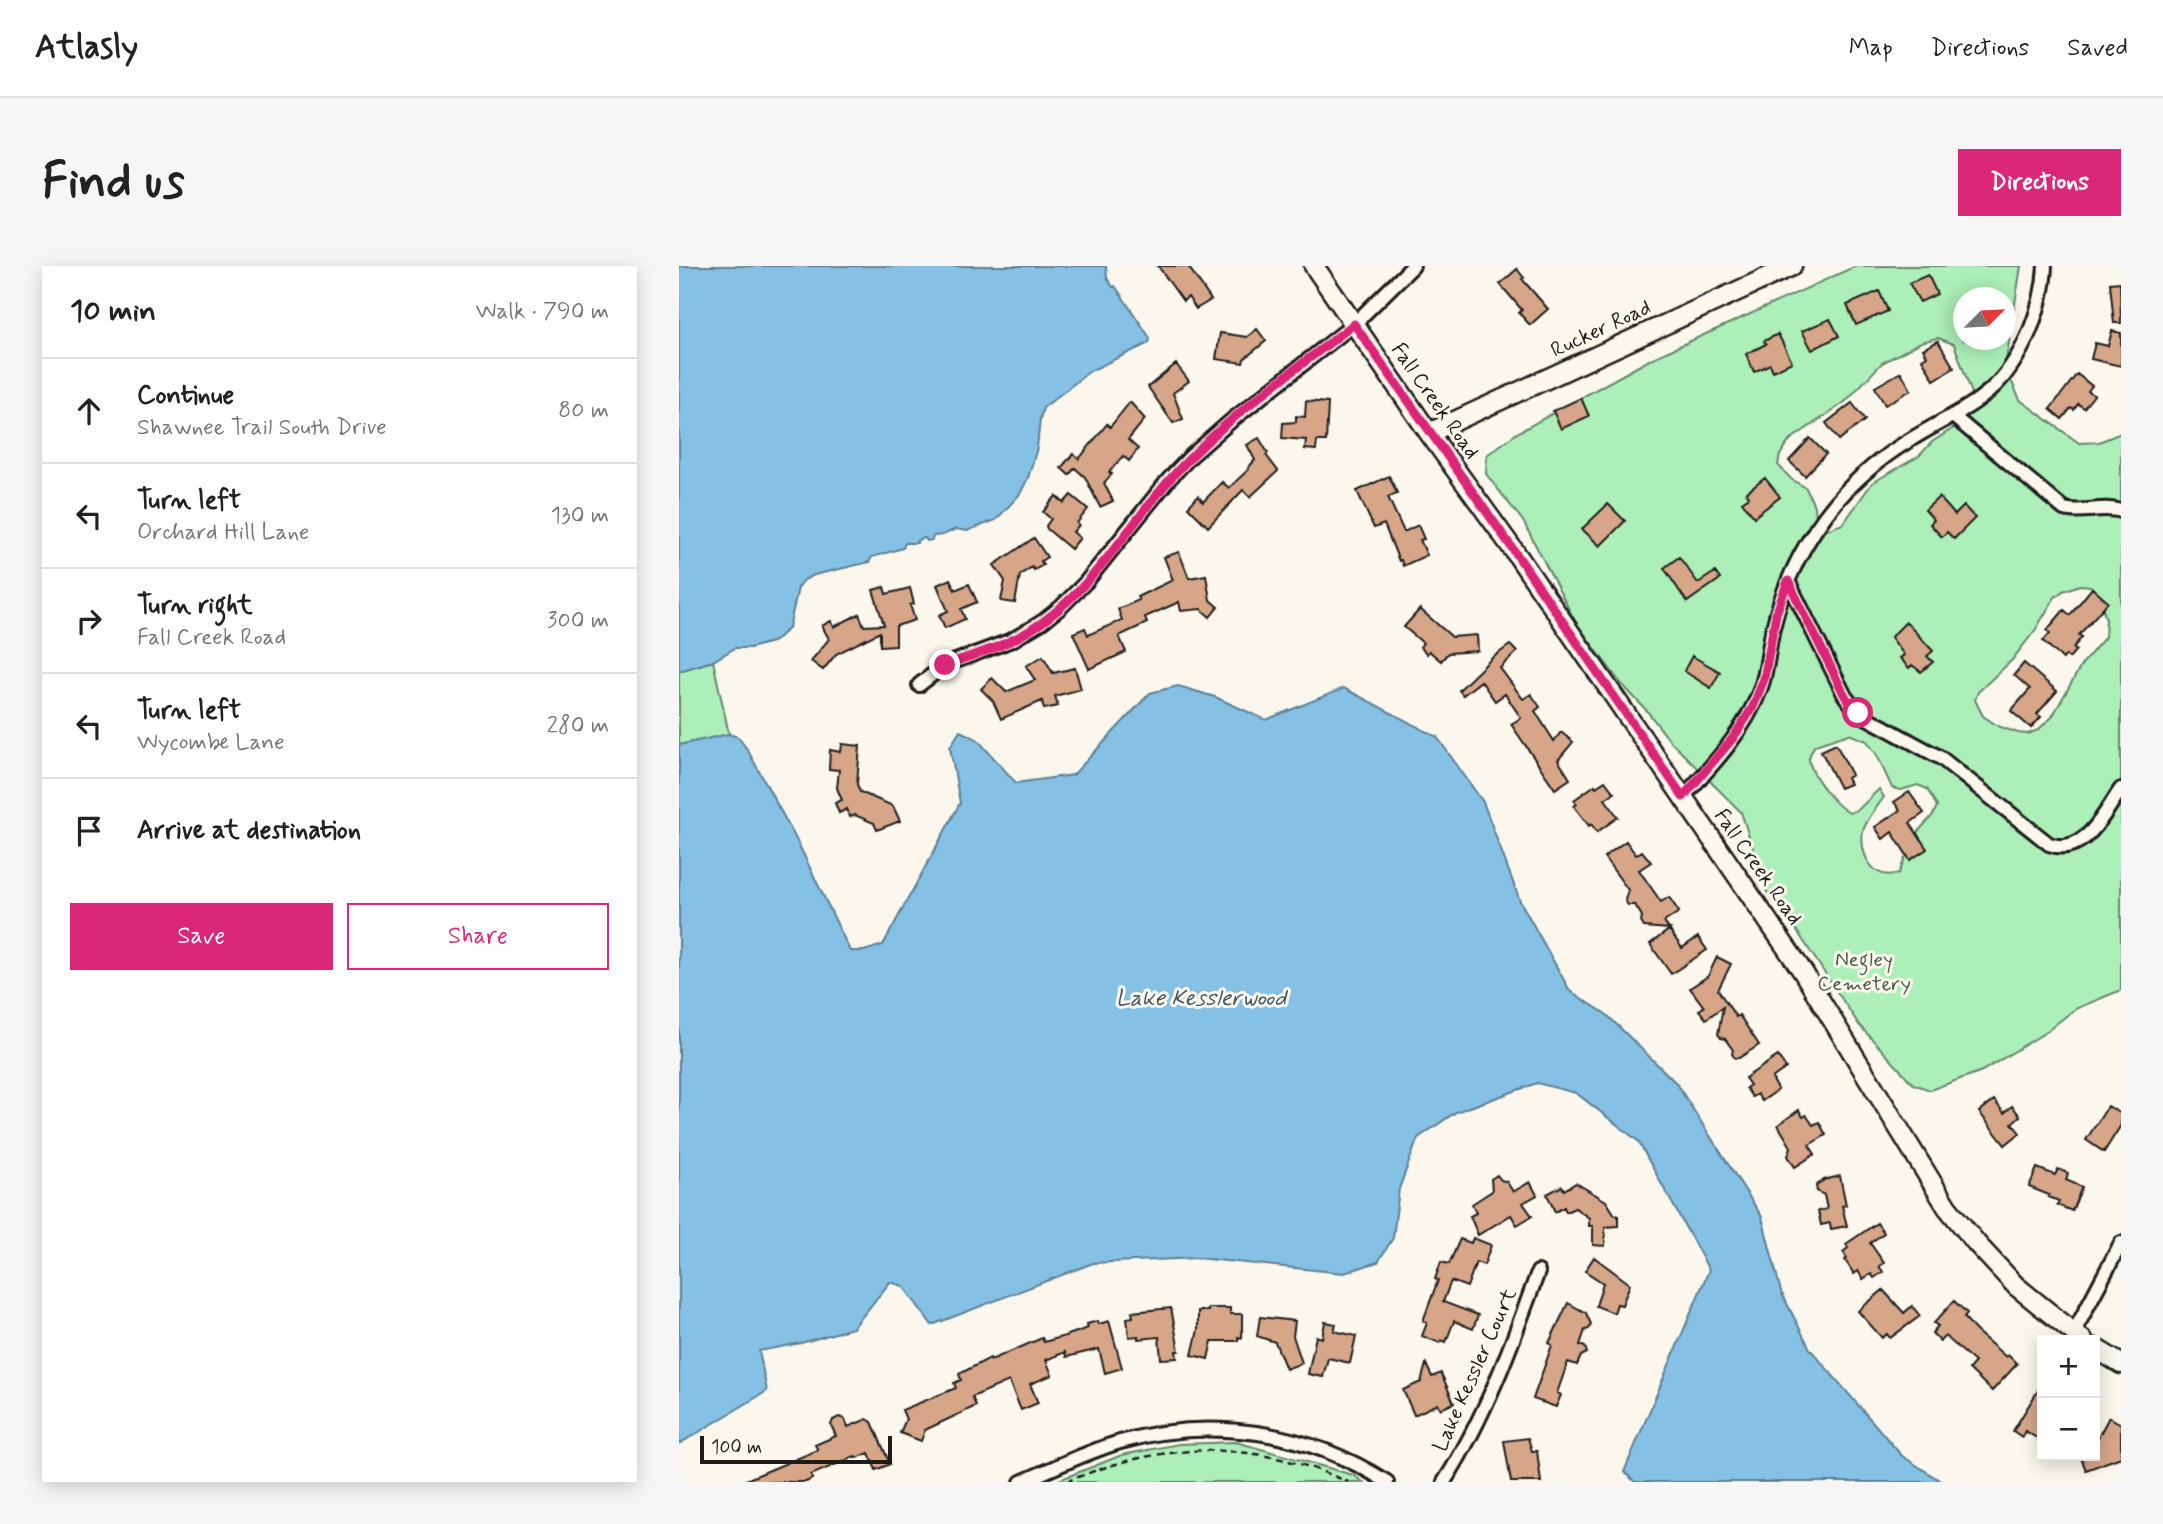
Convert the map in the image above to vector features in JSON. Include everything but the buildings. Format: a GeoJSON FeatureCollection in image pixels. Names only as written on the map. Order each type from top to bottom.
{"type":"FeatureCollection","features":[{"type":"Feature","properties":{"kind":"main road","name":"Fall Creek Road"},"geometry":{"type":"LineString","coordinates":[[1314,266],[1515,552],[1821,998],[1947,1207],[2003,1273],[2076,1335]]}},
{"type":"Feature","properties":{"kind":"main road","name":"Rucker Road"},"geometry":{"type":"LineString","coordinates":[[1429,433],[1792,266]]}},
{"type":"Feature","properties":{"kind":"main road"},"geometry":{"type":"LineString","coordinates":[[2100,1351],[2121,1364]]}},
{"type":"Feature","properties":{"kind":"street"},"geometry":{"type":"LineString","coordinates":[[919,685],[945,665],[1012,640],[1057,611],[1086,582],[1169,479],[1198,450],[1232,419],[1354,324],[1413,266]]}},
{"type":"Feature","properties":{"kind":"street"},"geometry":{"type":"LineString","coordinates":[[1683,797],[1733,738],[1753,707],[1764,679],[1776,614],[1788,581],[1800,555],[1822,520],[1857,480],[1899,447],[1986,395],[2011,368],[2038,307],[2045,266]]}},
{"type":"Feature","properties":{"kind":"street"},"geometry":{"type":"LineString","coordinates":[[1954,416],[2064,509],[2081,512],[2112,509],[2121,511]]}},
{"type":"Feature","properties":{"kind":"street"},"geometry":{"type":"LineString","coordinates":[[1788,581],[1845,696],[1858,713],[1941,758],[2049,844],[2065,847],[2082,841],[2121,789]]}},
{"type":"Feature","properties":{"kind":"street"},"geometry":{"type":"LineString","coordinates":[[2079,1335],[2121,1243]]}},
{"type":"Feature","properties":{"kind":"street","name":"Lake Kessler Court"},"geometry":{"type":"LineString","coordinates":[[1444,1482],[1463,1451],[1495,1382],[1538,1272]]}},
{"type":"Feature","properties":{"kind":"street"},"geometry":{"type":"LineString","coordinates":[[1021,1482],[1121,1442],[1173,1432],[1211,1429],[1261,1433],[1302,1442],[1346,1459],[1387,1482]]}},
{"type":"Feature","properties":{"kind":"path"},"geometry":{"type":"LineString","coordinates":[[1066,1482],[1150,1455],[1217,1449],[1266,1454],[1293,1461],[1348,1482]]}},
{"type":"Feature","properties":{"kind":"green space","name":"Negley Cemetery"},"geometry":{"type":"Polygon","coordinates":[[[1856,266],[2021,266],[2016,298],[2016,287],[1953,287],[1953,344],[1938,338],[1921,342],[1882,363],[1845,402],[1790,440],[1780,455],[1778,465],[1791,479],[1806,488],[1815,508],[1817,525],[1826,530],[1843,524],[1872,483],[1919,456],[1932,442],[1964,421],[1974,399],[1956,350],[2008,350],[2005,367],[2020,400],[2079,443],[2099,442],[2121,433],[2121,990],[2075,1009],[2046,1032],[1982,1071],[1930,1090],[1913,1084],[1859,1025],[1793,925],[1767,892],[1741,812],[1670,741],[1619,681],[1575,621],[1523,521],[1486,474],[1487,455],[1517,433],[1653,358],[1856,266]],[[2080,585],[2055,597],[2036,629],[2012,660],[1978,692],[1975,700],[1983,716],[1998,726],[2028,734],[2038,730],[2052,717],[2082,664],[2105,637],[2106,619],[2097,592],[2090,586],[2080,585]],[[1849,734],[1815,745],[1809,760],[1811,766],[1825,790],[1838,805],[1850,813],[1859,809],[1879,789],[1884,797],[1864,827],[1863,849],[1875,870],[1890,875],[1899,873],[1914,836],[1933,815],[1937,806],[1927,789],[1918,785],[1901,790],[1892,788],[1877,755],[1867,741],[1849,734]]]}},
{"type":"Feature","properties":{"kind":"green space"},"geometry":{"type":"Polygon","coordinates":[[[713,661],[729,734],[679,745],[679,671],[713,661]]]}},
{"type":"Feature","properties":{"kind":"green space"},"geometry":{"type":"Polygon","coordinates":[[[1236,1442],[1353,1475],[1363,1482],[1054,1482],[1122,1455],[1179,1444],[1236,1442]]]}},
{"type":"Feature","properties":{"kind":"water"},"geometry":{"type":"Polygon","coordinates":[[[679,266],[1106,266],[1107,278],[1150,338],[1149,343],[1090,371],[1043,408],[1037,448],[1028,478],[1020,494],[996,520],[967,531],[956,529],[933,536],[932,540],[927,541],[925,538],[917,540],[917,543],[905,543],[903,548],[872,557],[869,562],[814,575],[804,580],[798,588],[789,628],[775,641],[750,648],[735,648],[713,661],[679,671],[679,266]]]}},
{"type":"Feature","properties":{"kind":"water","name":"Lake Kesslerwood"},"geometry":{"type":"Polygon","coordinates":[[[1178,686],[1215,697],[1266,720],[1344,688],[1437,737],[1483,802],[1520,901],[1570,991],[1606,1014],[1676,1083],[1762,1217],[1781,1292],[1810,1349],[1901,1455],[1942,1482],[1635,1482],[1624,1472],[1709,1270],[1638,1141],[1576,1093],[1537,1083],[1456,1112],[1418,1138],[1399,1189],[1393,1238],[1378,1262],[1344,1273],[1197,1258],[1093,1263],[932,1325],[903,1286],[890,1282],[853,1328],[801,1343],[759,1351],[767,1391],[679,1444],[679,745],[729,734],[738,737],[797,841],[850,951],[864,951],[883,945],[960,803],[950,747],[960,731],[977,739],[1016,783],[1073,775],[1150,693],[1178,686]]]}},
{"type":"Feature","properties":{"kind":"route"},"geometry":{"type":"LineString","coordinates":[[945,665],[1012,640],[1057,611],[1079,591],[1169,479],[1191,456],[1232,419],[1354,324],[1683,797],[1741,728],[1753,707],[1764,679],[1776,614],[1788,581],[1845,696],[1858,713]]}}]}
